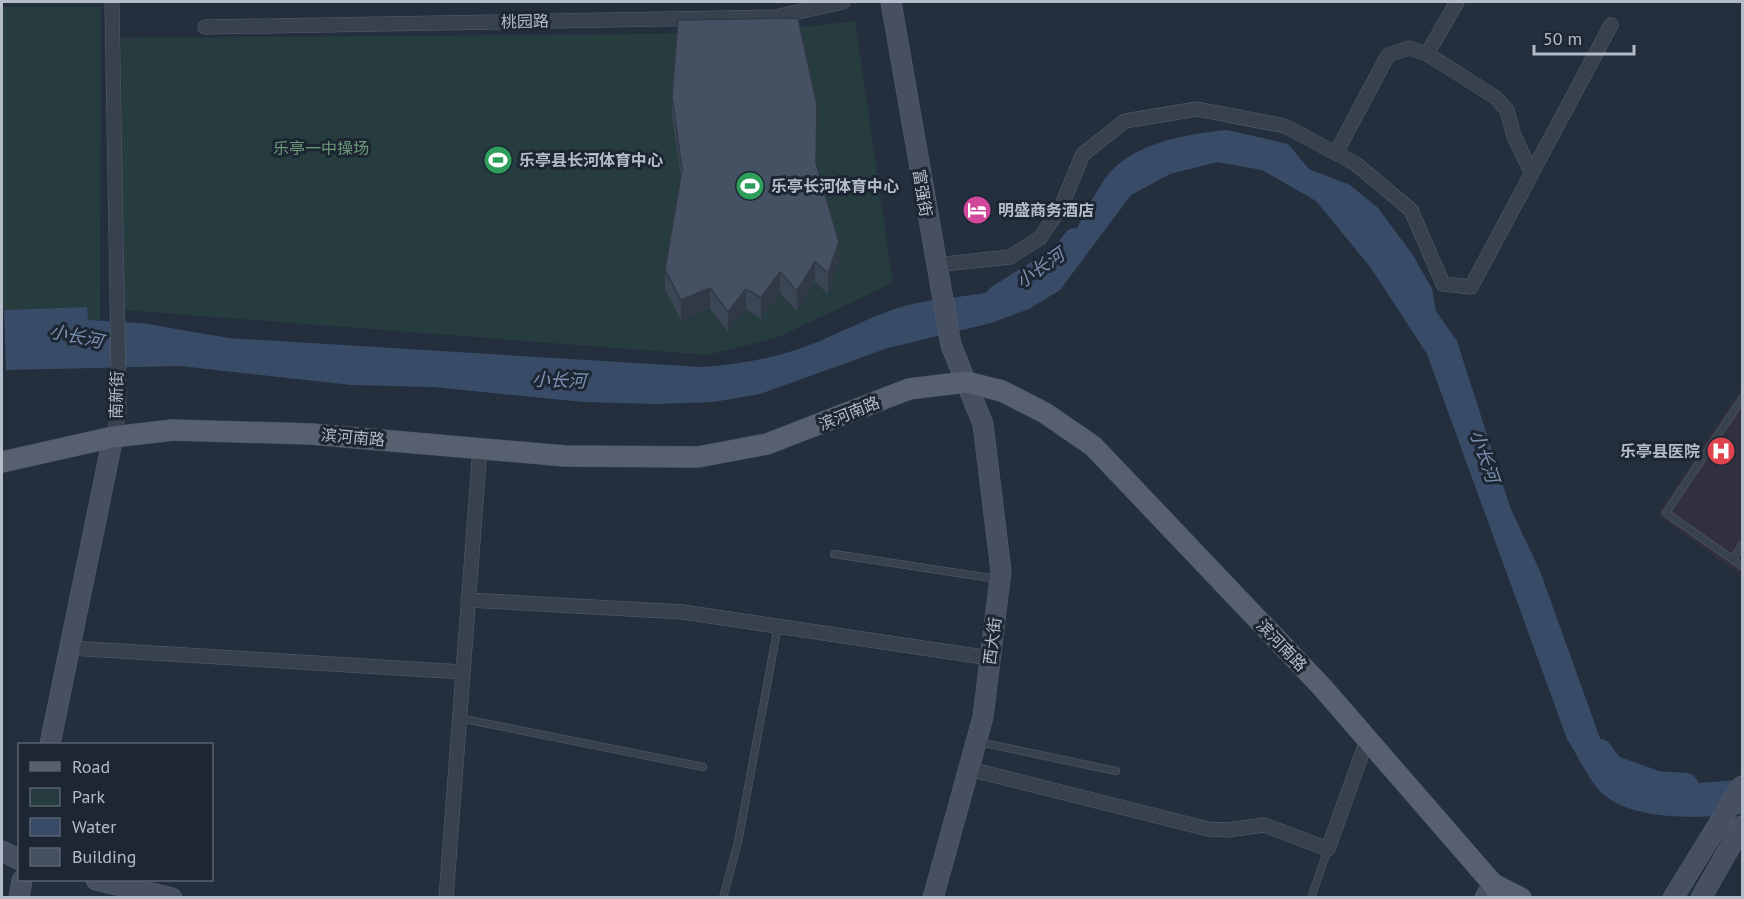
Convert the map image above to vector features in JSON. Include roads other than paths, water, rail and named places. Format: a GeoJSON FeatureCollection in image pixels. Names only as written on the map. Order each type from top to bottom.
{"type":"FeatureCollection","features":[{"type":"Feature","properties":{"kind":"main road","name":"滨河南路"},"geometry":{"type":"LineString","coordinates":[[2,462],[113,437],[173,430],[311,434],[565,456],[698,457],[767,444],[827,423],[909,389],[966,382],[1010,395],[1045,413],[1093,446],[1322,687],[1493,893],[1521,897]]}},
{"type":"Feature","properties":{"kind":"street","name":"南新街"},"geometry":{"type":"LineString","coordinates":[[50,743],[119,411],[115,309],[112,2]]}},
{"type":"Feature","properties":{"kind":"street","name":"桃园路"},"geometry":{"type":"LineString","coordinates":[[206,27],[775,17],[843,2]]}},
{"type":"Feature","properties":{"kind":"street","name":"富强街"},"geometry":{"type":"LineString","coordinates":[[891,2],[936,271],[951,345],[966,382]]}},
{"type":"Feature","properties":{"kind":"street"},"geometry":{"type":"LineString","coordinates":[[1427,54],[1457,2]]}},
{"type":"Feature","properties":{"kind":"street"},"geometry":{"type":"LineString","coordinates":[[936,271],[1010,257],[1040,238],[1061,207],[1083,154],[1125,121],[1197,109],[1285,126],[1356,164],[1411,210],[1443,284],[1471,287],[1611,25]]}},
{"type":"Feature","properties":{"kind":"street"},"geometry":{"type":"LineString","coordinates":[[1336,153],[1388,55],[1409,48],[1427,54],[1495,97],[1507,110],[1514,136],[1531,172]]}},
{"type":"Feature","properties":{"kind":"street","name":"西大街"},"geometry":{"type":"LineString","coordinates":[[933,897],[983,717],[1000,579],[983,424],[966,382]]}},
{"type":"Feature","properties":{"kind":"street"},"geometry":{"type":"LineString","coordinates":[[446,897],[480,448]]}},
{"type":"Feature","properties":{"kind":"street"},"geometry":{"type":"LineString","coordinates":[[468,600],[683,612],[990,658]]}},
{"type":"Feature","properties":{"kind":"street"},"geometry":{"type":"LineString","coordinates":[[70,648],[463,672]]}},
{"type":"Feature","properties":{"kind":"street"},"geometry":{"type":"LineString","coordinates":[[969,769],[1208,829],[1228,830],[1264,825],[1328,849],[1368,740]]}},
{"type":"Feature","properties":{"kind":"street"},"geometry":{"type":"LineString","coordinates":[[1673,897],[1743,786]]}},
{"type":"Feature","properties":{"kind":"street"},"geometry":{"type":"LineString","coordinates":[[1701,897],[1743,826]]}},
{"type":"Feature","properties":{"kind":"street"},"geometry":{"type":"LineString","coordinates":[[2,850],[18,859]]}},
{"type":"Feature","properties":{"kind":"street"},"geometry":{"type":"LineString","coordinates":[[19,897],[22,881]]}},
{"type":"Feature","properties":{"kind":"street"},"geometry":{"type":"LineString","coordinates":[[104,881],[172,897]]}},
{"type":"Feature","properties":{"kind":"lane"},"geometry":{"type":"LineString","coordinates":[[1743,399],[1666,513],[1743,566]]}},
{"type":"Feature","properties":{"kind":"lane"},"geometry":{"type":"LineString","coordinates":[[1733,559],[1743,545]]}},
{"type":"Feature","properties":{"kind":"lane"},"geometry":{"type":"LineString","coordinates":[[834,554],[1000,579]]}},
{"type":"Feature","properties":{"kind":"lane"},"geometry":{"type":"LineString","coordinates":[[723,897],[738,842],[778,626]]}},
{"type":"Feature","properties":{"kind":"lane"},"geometry":{"type":"LineString","coordinates":[[459,718],[703,767]]}},
{"type":"Feature","properties":{"kind":"lane"},"geometry":{"type":"LineString","coordinates":[[976,741],[1116,771]]}},
{"type":"Feature","properties":{"kind":"lane"},"geometry":{"type":"LineString","coordinates":[[1311,897],[1328,849]]}},
{"type":"Feature","properties":{"kind":"water"},"geometry":{"type":"Polygon","coordinates":[[[1227,130],[1288,144],[1309,169],[1350,185],[1378,208],[1413,255],[1432,289],[1436,311],[1457,341],[1510,507],[1540,571],[1601,741],[1609,755],[1626,774],[1651,782],[1682,784],[1742,780],[1742,814],[1689,817],[1651,814],[1617,803],[1603,794],[1593,783],[1567,739],[1427,354],[1371,268],[1316,201],[1262,170],[1218,162],[1170,174],[1131,195],[1060,290],[1029,309],[991,323],[888,348],[760,394],[713,402],[656,404],[583,402],[433,387],[351,385],[180,366],[6,370],[4,310],[87,307],[88,320],[141,323],[229,338],[701,367],[752,361],[802,348],[899,308],[989,292],[1020,284],[1047,267],[1058,256],[1067,245],[1104,180],[1128,157],[1143,149],[1177,138],[1227,130]]]}},
{"type":"Feature","properties":{"kind":"waterway","name":"小长河"},"geometry":{"type":"LineString","coordinates":[[998,297],[1062,257],[1075,240]]}},
{"type":"Feature","properties":{"kind":"waterway","name":"小长河"},"geometry":{"type":"LineString","coordinates":[[1600,751],[1612,767],[1657,783],[1686,785]]}},
{"type":"Feature","properties":{"kind":"place","name":"乐亭县长河体育中心"},"geometry":{"type":"Point","coordinates":[498,160]}},
{"type":"Feature","properties":{"kind":"place","name":"乐亭长河体育中心"},"geometry":{"type":"Point","coordinates":[750,186]}},
{"type":"Feature","properties":{"kind":"place","name":"明盛商务酒店"},"geometry":{"type":"Point","coordinates":[977,210]}},
{"type":"Feature","properties":{"kind":"place","name":"乐亭县医院"},"geometry":{"type":"Point","coordinates":[1721,451]}},
{"type":"Feature","properties":{"kind":"park label","name":"乐亭一中操场"},"geometry":{"type":"Point","coordinates":[321,148]}}]}
